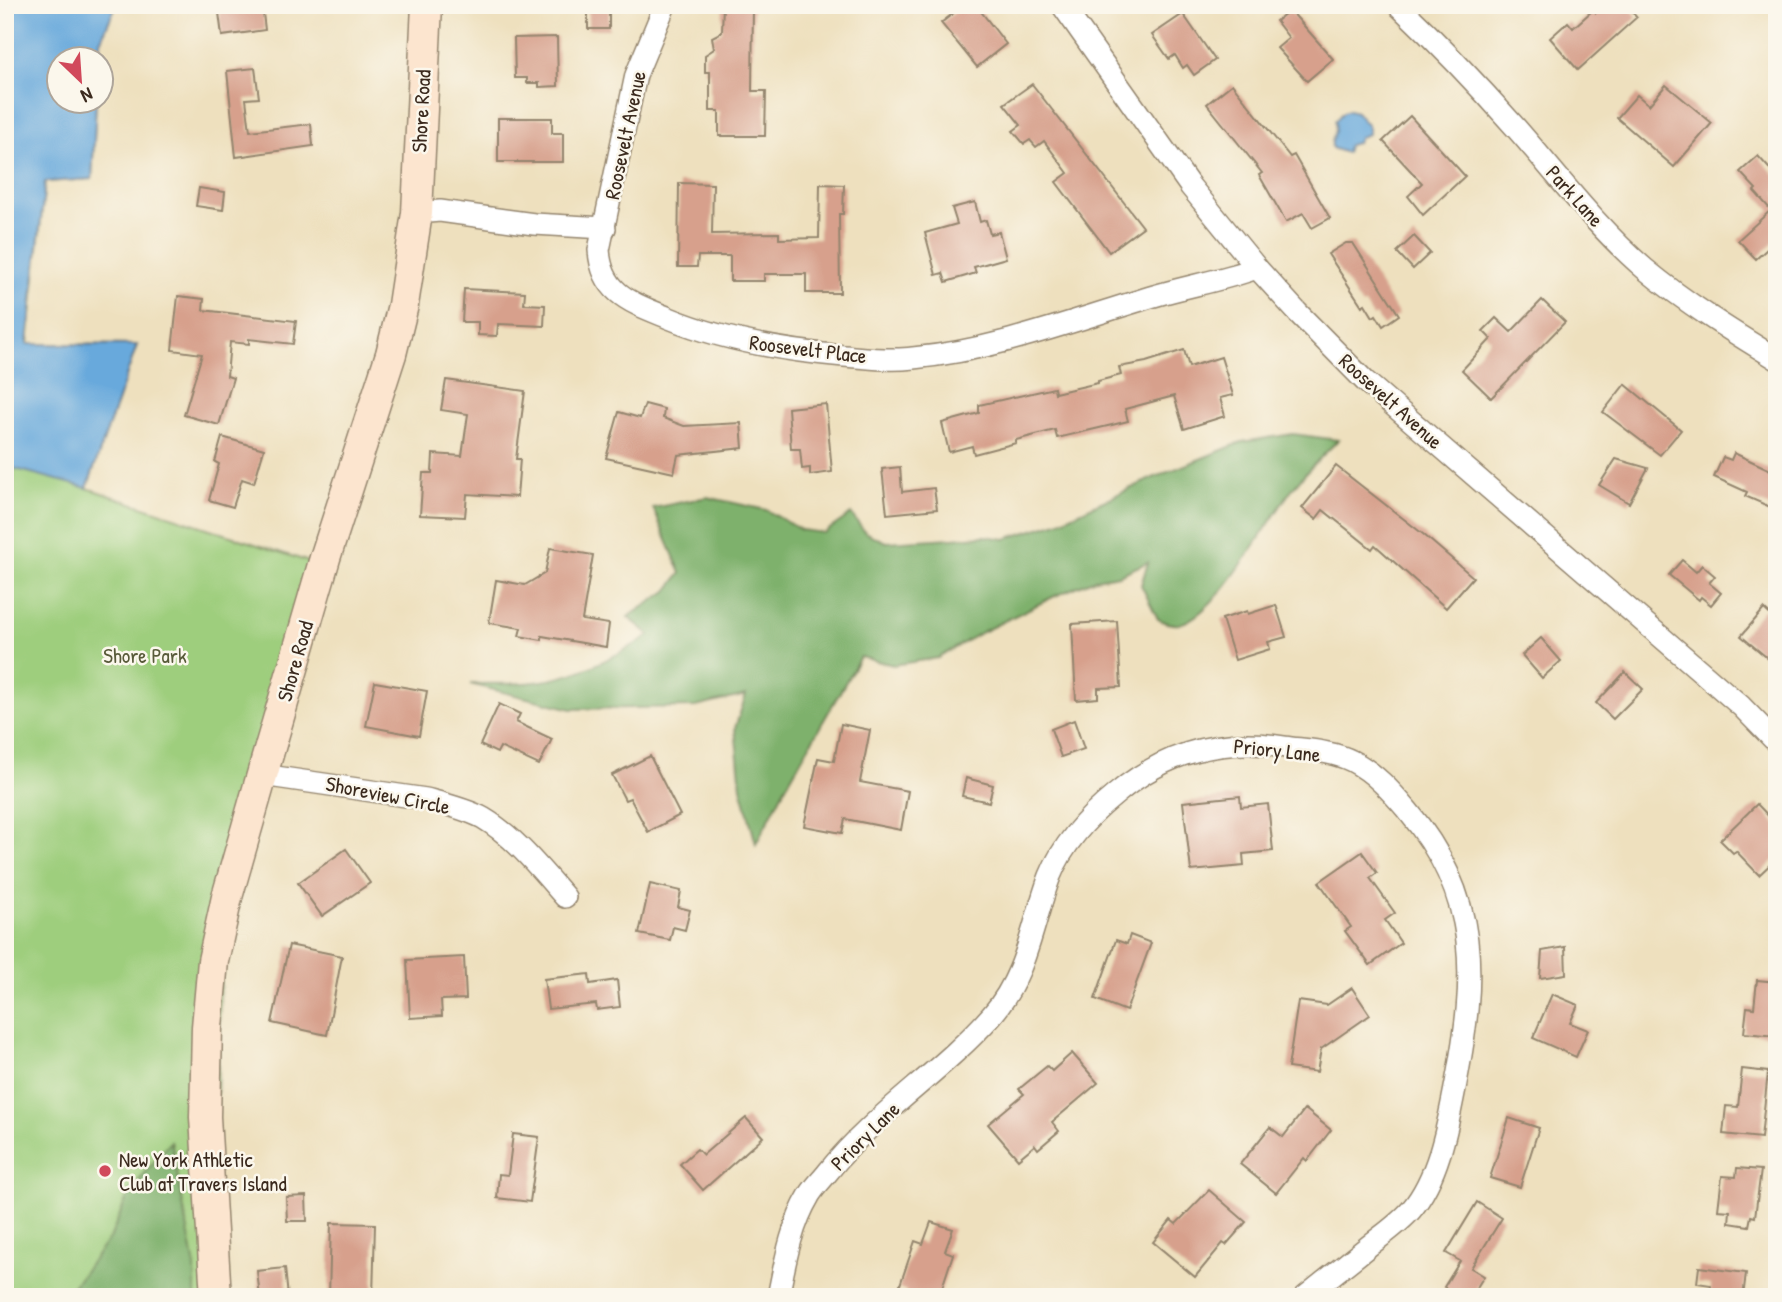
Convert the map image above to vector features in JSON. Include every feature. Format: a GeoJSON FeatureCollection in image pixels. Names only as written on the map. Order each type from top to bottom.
{"type":"FeatureCollection","features":[{"type":"Feature","properties":{"kind":"main road","name":"Shore Road"},"geometry":{"type":"LineString","coordinates":[[216,1297],[205,1116],[208,1017],[214,961],[222,918],[262,775],[325,558],[391,355],[403,305],[417,213],[426,18]]}},
{"type":"Feature","properties":{"kind":"street","name":"Roosevelt Avenue"},"geometry":{"type":"LineString","coordinates":[[605,228],[636,75],[665,5]]}},
{"type":"Feature","properties":{"kind":"street","name":"Roosevelt Avenue"},"geometry":{"type":"LineString","coordinates":[[1062,5],[1190,186],[1256,268],[1365,381],[1741,706],[1777,743]]}},
{"type":"Feature","properties":{"kind":"street","name":"Park Lane"},"geometry":{"type":"LineString","coordinates":[[1398,5],[1439,44],[1517,128],[1583,209],[1644,268],[1706,316],[1777,359]]}},
{"type":"Feature","properties":{"kind":"street"},"geometry":{"type":"LineString","coordinates":[[417,213],[440,211],[534,224],[605,228]]}},
{"type":"Feature","properties":{"kind":"street","name":"Roosevelt Place"},"geometry":{"type":"LineString","coordinates":[[605,228],[599,250],[600,266],[615,292],[628,301],[699,330],[755,345],[802,353],[865,358],[911,359],[953,353],[1039,332],[1256,268]]}},
{"type":"Feature","properties":{"kind":"street","name":"Priory Lane"},"geometry":{"type":"LineString","coordinates":[[778,1297],[786,1256],[809,1195],[854,1142],[959,1048],[992,1015],[1008,994],[1021,970],[1051,872],[1091,816],[1118,792],[1169,760],[1220,744],[1251,744],[1350,759],[1385,786],[1420,825],[1447,868],[1466,928],[1469,953],[1466,1031],[1443,1140],[1427,1185],[1410,1211],[1305,1297]]}},
{"type":"Feature","properties":{"kind":"street","name":"Shoreview Circle"},"geometry":{"type":"LineString","coordinates":[[262,775],[426,799],[481,817],[497,827],[529,857],[565,897]]}},
{"type":"Feature","properties":{"kind":"green space","name":"Shore Park"},"geometry":{"type":"Polygon","coordinates":[[[5,5],[116,5],[100,46],[46,46],[46,116],[95,116],[92,179],[45,182],[28,344],[137,345],[87,488],[318,565],[223,895],[211,1297],[5,1297],[5,5]]]}},
{"type":"Feature","properties":{"kind":"green space"},"geometry":{"type":"Polygon","coordinates":[[[1293,434],[1338,440],[1293,488],[1226,586],[1194,617],[1179,624],[1158,619],[1141,585],[1148,562],[1119,575],[1095,579],[1055,596],[982,632],[938,658],[893,665],[860,657],[756,844],[741,787],[735,728],[746,695],[696,707],[572,709],[470,684],[527,683],[565,676],[624,651],[650,635],[628,617],[667,591],[681,573],[653,508],[707,497],[766,510],[801,530],[824,533],[851,514],[866,533],[886,542],[985,536],[1005,539],[1058,522],[1153,478],[1242,442],[1293,434]]]}},
{"type":"Feature","properties":{"kind":"green space"},"geometry":{"type":"Polygon","coordinates":[[[171,1141],[195,1267],[195,1297],[65,1297],[111,1236],[129,1193],[171,1141]]]}},
{"type":"Feature","properties":{"kind":"water"},"geometry":{"type":"Polygon","coordinates":[[[5,5],[116,5],[100,46],[46,46],[46,116],[95,116],[92,179],[45,182],[27,344],[137,345],[87,488],[5,466],[5,5]]]}},
{"type":"Feature","properties":{"kind":"water"},"geometry":{"type":"Polygon","coordinates":[[[1343,112],[1356,112],[1368,126],[1368,134],[1360,137],[1357,143],[1348,145],[1346,153],[1332,148],[1332,144],[1335,121],[1343,112]]]}},
{"type":"Feature","properties":{"kind":"building"},"geometry":{"type":"Polygon","coordinates":[[[218,5],[262,5],[265,30],[222,36],[218,5]]]}},
{"type":"Feature","properties":{"kind":"building"},"geometry":{"type":"Polygon","coordinates":[[[723,5],[753,5],[752,91],[766,91],[765,136],[719,136],[719,111],[710,111],[710,72],[705,72],[705,55],[714,49],[712,37],[722,32],[723,5]]]}},
{"type":"Feature","properties":{"kind":"building"},"geometry":{"type":"Polygon","coordinates":[[[964,5],[976,5],[1006,44],[977,67],[941,23],[964,5]]]}},
{"type":"Feature","properties":{"kind":"building"},"geometry":{"type":"Polygon","coordinates":[[[1605,5],[1627,5],[1637,17],[1578,70],[1550,38],[1568,22],[1573,28],[1593,10],[1596,13],[1605,5]]]}},
{"type":"Feature","properties":{"kind":"building"},"geometry":{"type":"Polygon","coordinates":[[[588,9],[609,9],[609,29],[588,29],[588,9]]]}},
{"type":"Feature","properties":{"kind":"building"},"geometry":{"type":"Polygon","coordinates":[[[1290,10],[1333,59],[1307,81],[1277,48],[1289,38],[1276,21],[1290,10]]]}},
{"type":"Feature","properties":{"kind":"building"},"geometry":{"type":"Polygon","coordinates":[[[1183,14],[1215,60],[1194,75],[1187,65],[1183,68],[1175,55],[1169,59],[1152,35],[1183,14]]]}},
{"type":"Feature","properties":{"kind":"building"},"geometry":{"type":"Polygon","coordinates":[[[557,37],[558,86],[539,87],[539,83],[527,83],[527,78],[515,78],[514,38],[557,37]]]}},
{"type":"Feature","properties":{"kind":"building"},"geometry":{"type":"Polygon","coordinates":[[[255,68],[259,98],[246,99],[250,131],[311,124],[313,146],[236,157],[227,71],[255,68]]]}},
{"type":"Feature","properties":{"kind":"building"},"geometry":{"type":"Polygon","coordinates":[[[1032,84],[1143,227],[1109,252],[1056,182],[1068,173],[1044,141],[1036,147],[1030,140],[1024,144],[1013,131],[1021,125],[1004,104],[1032,84]]]}},
{"type":"Feature","properties":{"kind":"building"},"geometry":{"type":"Polygon","coordinates":[[[1232,84],[1290,157],[1294,155],[1330,218],[1312,228],[1303,213],[1286,222],[1259,175],[1262,173],[1207,104],[1232,84]]]}},
{"type":"Feature","properties":{"kind":"building"},"geometry":{"type":"Polygon","coordinates":[[[1666,85],[1712,123],[1674,167],[1617,118],[1637,95],[1649,105],[1666,85]]]}},
{"type":"Feature","properties":{"kind":"building"},"geometry":{"type":"Polygon","coordinates":[[[1410,116],[1465,176],[1423,215],[1408,196],[1422,183],[1383,141],[1410,116]]]}},
{"type":"Feature","properties":{"kind":"building"},"geometry":{"type":"Polygon","coordinates":[[[498,118],[552,118],[552,133],[563,133],[563,162],[498,162],[498,118]]]}},
{"type":"Feature","properties":{"kind":"building"},"geometry":{"type":"Polygon","coordinates":[[[1758,156],[1777,177],[1777,240],[1756,259],[1738,240],[1771,210],[1740,172],[1758,156]]]}},
{"type":"Feature","properties":{"kind":"building"},"geometry":{"type":"Polygon","coordinates":[[[679,183],[713,184],[712,234],[779,233],[779,239],[819,238],[820,184],[844,185],[843,214],[839,214],[840,293],[806,293],[806,274],[764,274],[764,281],[730,281],[730,256],[698,256],[697,267],[678,267],[679,183]]]}},
{"type":"Feature","properties":{"kind":"building"},"geometry":{"type":"Polygon","coordinates":[[[199,188],[225,192],[223,210],[196,206],[199,188]]]}},
{"type":"Feature","properties":{"kind":"building"},"geometry":{"type":"Polygon","coordinates":[[[975,202],[980,222],[986,220],[990,234],[999,232],[1006,258],[974,267],[976,273],[946,282],[943,273],[936,275],[925,233],[957,224],[952,208],[975,202]]]}},
{"type":"Feature","properties":{"kind":"building"},"geometry":{"type":"Polygon","coordinates":[[[1414,236],[1430,253],[1413,269],[1397,252],[1414,236]]]}},
{"type":"Feature","properties":{"kind":"building"},"geometry":{"type":"Polygon","coordinates":[[[1346,243],[1353,243],[1399,315],[1383,326],[1365,304],[1362,306],[1328,254],[1346,243]]]}},
{"type":"Feature","properties":{"kind":"building"},"geometry":{"type":"Polygon","coordinates":[[[464,289],[525,292],[524,304],[545,305],[544,326],[498,324],[497,336],[478,335],[478,322],[462,322],[464,289]]]}},
{"type":"Feature","properties":{"kind":"building"},"geometry":{"type":"Polygon","coordinates":[[[178,296],[204,299],[203,310],[296,321],[293,344],[249,339],[249,344],[230,342],[227,376],[233,378],[219,425],[184,415],[202,354],[172,350],[178,296]]]}},
{"type":"Feature","properties":{"kind":"building"},"geometry":{"type":"Polygon","coordinates":[[[1542,300],[1565,322],[1491,398],[1462,370],[1491,339],[1483,331],[1496,318],[1511,332],[1542,300]]]}},
{"type":"Feature","properties":{"kind":"building"},"geometry":{"type":"Polygon","coordinates":[[[1184,350],[1189,367],[1221,357],[1233,395],[1220,398],[1225,416],[1184,429],[1174,396],[1125,409],[1128,421],[1112,425],[1057,438],[1055,430],[974,454],[972,446],[949,452],[942,423],[979,413],[979,405],[1054,388],[1055,393],[1098,383],[1121,375],[1119,367],[1184,350]]]}},
{"type":"Feature","properties":{"kind":"building"},"geometry":{"type":"Polygon","coordinates":[[[446,380],[525,391],[516,459],[520,459],[517,497],[467,494],[465,517],[420,515],[423,473],[432,473],[433,454],[462,456],[468,414],[441,410],[446,380]]]}},
{"type":"Feature","properties":{"kind":"building"},"geometry":{"type":"Polygon","coordinates":[[[1625,384],[1681,430],[1660,455],[1603,412],[1625,384]]]}},
{"type":"Feature","properties":{"kind":"building"},"geometry":{"type":"Polygon","coordinates":[[[645,404],[664,409],[663,418],[684,426],[741,423],[743,448],[678,455],[674,473],[606,458],[619,412],[640,418],[645,404]]]}},
{"type":"Feature","properties":{"kind":"building"},"geometry":{"type":"Polygon","coordinates":[[[826,404],[832,472],[810,475],[810,468],[802,469],[800,449],[791,449],[788,408],[826,404]]]}},
{"type":"Feature","properties":{"kind":"building"},"geometry":{"type":"Polygon","coordinates":[[[222,437],[264,449],[254,483],[242,479],[233,507],[209,500],[219,464],[215,462],[222,437]]]}},
{"type":"Feature","properties":{"kind":"building"},"geometry":{"type":"Polygon","coordinates":[[[1734,453],[1777,473],[1777,510],[1745,496],[1747,492],[1714,477],[1723,457],[1731,460],[1734,453]]]}},
{"type":"Feature","properties":{"kind":"building"},"geometry":{"type":"Polygon","coordinates":[[[1616,459],[1648,468],[1629,503],[1599,485],[1616,459]]]}},
{"type":"Feature","properties":{"kind":"building"},"geometry":{"type":"Polygon","coordinates":[[[1336,466],[1473,577],[1446,608],[1375,545],[1372,549],[1323,510],[1316,519],[1302,508],[1336,466]]]}},
{"type":"Feature","properties":{"kind":"building"},"geometry":{"type":"Polygon","coordinates":[[[900,467],[902,492],[934,488],[937,509],[887,514],[882,469],[900,467]]]}},
{"type":"Feature","properties":{"kind":"building"},"geometry":{"type":"Polygon","coordinates":[[[550,548],[593,555],[582,620],[609,624],[606,647],[542,636],[542,640],[519,636],[521,628],[489,623],[496,580],[525,585],[545,573],[550,548]]]}},
{"type":"Feature","properties":{"kind":"building"},"geometry":{"type":"Polygon","coordinates":[[[1682,560],[1696,572],[1702,565],[1715,576],[1709,583],[1721,593],[1711,605],[1701,597],[1699,600],[1669,575],[1682,560]]]}},
{"type":"Feature","properties":{"kind":"building"},"geometry":{"type":"Polygon","coordinates":[[[1276,605],[1286,637],[1268,642],[1270,649],[1235,660],[1222,619],[1276,605]]]}},
{"type":"Feature","properties":{"kind":"building"},"geometry":{"type":"Polygon","coordinates":[[[1764,609],[1777,621],[1777,666],[1741,636],[1764,609]]]}},
{"type":"Feature","properties":{"kind":"building"},"geometry":{"type":"Polygon","coordinates":[[[1117,621],[1121,687],[1098,688],[1098,698],[1076,700],[1072,624],[1117,621]]]}},
{"type":"Feature","properties":{"kind":"building"},"geometry":{"type":"Polygon","coordinates":[[[1541,638],[1561,661],[1542,678],[1522,655],[1541,638]]]}},
{"type":"Feature","properties":{"kind":"building"},"geometry":{"type":"Polygon","coordinates":[[[1625,672],[1643,689],[1613,719],[1596,703],[1625,672]]]}},
{"type":"Feature","properties":{"kind":"building"},"geometry":{"type":"Polygon","coordinates":[[[375,682],[427,691],[419,736],[366,726],[375,682]]]}},
{"type":"Feature","properties":{"kind":"building"},"geometry":{"type":"Polygon","coordinates":[[[499,704],[520,714],[516,722],[552,739],[539,765],[500,747],[497,753],[480,745],[499,704]]]}},
{"type":"Feature","properties":{"kind":"building"},"geometry":{"type":"Polygon","coordinates":[[[1074,720],[1084,749],[1061,757],[1051,729],[1074,720]]]}},
{"type":"Feature","properties":{"kind":"building"},"geometry":{"type":"Polygon","coordinates":[[[841,724],[870,730],[860,782],[908,791],[901,830],[845,819],[842,833],[804,826],[818,758],[834,761],[841,724]]]}},
{"type":"Feature","properties":{"kind":"building"},"geometry":{"type":"Polygon","coordinates":[[[650,756],[680,815],[648,832],[630,798],[625,800],[612,775],[650,756]]]}},
{"type":"Feature","properties":{"kind":"building"},"geometry":{"type":"Polygon","coordinates":[[[966,778],[993,785],[989,802],[962,796],[966,778]]]}},
{"type":"Feature","properties":{"kind":"building"},"geometry":{"type":"Polygon","coordinates":[[[1240,796],[1241,807],[1268,804],[1273,851],[1243,854],[1244,866],[1191,871],[1183,802],[1240,796]]]}},
{"type":"Feature","properties":{"kind":"building"},"geometry":{"type":"Polygon","coordinates":[[[1757,804],[1777,825],[1777,858],[1759,875],[1736,851],[1733,853],[1720,840],[1757,804]]]}},
{"type":"Feature","properties":{"kind":"building"},"geometry":{"type":"Polygon","coordinates":[[[346,849],[370,883],[322,916],[298,883],[346,849]]]}},
{"type":"Feature","properties":{"kind":"building"},"geometry":{"type":"Polygon","coordinates":[[[1362,852],[1377,873],[1370,878],[1395,913],[1385,920],[1401,943],[1370,965],[1345,931],[1351,927],[1319,882],[1362,852]]]}},
{"type":"Feature","properties":{"kind":"building"},"geometry":{"type":"Polygon","coordinates":[[[650,884],[681,891],[678,907],[690,910],[685,930],[673,927],[670,940],[639,934],[650,884]]]}},
{"type":"Feature","properties":{"kind":"building"},"geometry":{"type":"Polygon","coordinates":[[[1130,935],[1151,943],[1126,1011],[1095,999],[1116,940],[1127,944],[1130,935]]]}},
{"type":"Feature","properties":{"kind":"building"},"geometry":{"type":"Polygon","coordinates":[[[289,945],[342,956],[327,1035],[272,1023],[289,945]]]}},
{"type":"Feature","properties":{"kind":"building"},"geometry":{"type":"Polygon","coordinates":[[[1565,947],[1566,974],[1540,978],[1542,951],[1565,947]]]}},
{"type":"Feature","properties":{"kind":"building"},"geometry":{"type":"Polygon","coordinates":[[[464,957],[466,999],[441,1000],[442,1016],[410,1018],[407,960],[464,957]]]}},
{"type":"Feature","properties":{"kind":"building"},"geometry":{"type":"Polygon","coordinates":[[[589,974],[590,984],[617,980],[620,1007],[597,1010],[596,1004],[548,1009],[544,979],[589,974]]]}},
{"type":"Feature","properties":{"kind":"building"},"geometry":{"type":"Polygon","coordinates":[[[1757,980],[1777,982],[1777,1036],[1744,1033],[1747,1007],[1754,1008],[1757,980]]]}},
{"type":"Feature","properties":{"kind":"building"},"geometry":{"type":"Polygon","coordinates":[[[1352,988],[1370,1015],[1321,1049],[1317,1072],[1288,1068],[1298,1001],[1327,1005],[1352,988]]]}},
{"type":"Feature","properties":{"kind":"building"},"geometry":{"type":"Polygon","coordinates":[[[1552,994],[1578,1005],[1570,1023],[1588,1030],[1576,1057],[1533,1038],[1552,994]]]}},
{"type":"Feature","properties":{"kind":"building"},"geometry":{"type":"Polygon","coordinates":[[[1072,1053],[1098,1083],[1052,1122],[1059,1131],[1038,1149],[1035,1145],[1018,1159],[988,1124],[1024,1094],[1019,1089],[1047,1066],[1052,1071],[1072,1053]]]}},
{"type":"Feature","properties":{"kind":"building"},"geometry":{"type":"Polygon","coordinates":[[[1742,1069],[1768,1072],[1761,1138],[1723,1134],[1726,1106],[1738,1107],[1742,1069]]]}},
{"type":"Feature","properties":{"kind":"building"},"geometry":{"type":"Polygon","coordinates":[[[1305,1109],[1331,1130],[1307,1161],[1304,1158],[1276,1193],[1240,1164],[1270,1127],[1283,1137],[1305,1109]]]}},
{"type":"Feature","properties":{"kind":"building"},"geometry":{"type":"Polygon","coordinates":[[[746,1118],[763,1137],[703,1190],[680,1164],[697,1149],[703,1155],[746,1118]]]}},
{"type":"Feature","properties":{"kind":"building"},"geometry":{"type":"Polygon","coordinates":[[[1509,1118],[1539,1128],[1520,1187],[1490,1178],[1509,1118]]]}},
{"type":"Feature","properties":{"kind":"building"},"geometry":{"type":"Polygon","coordinates":[[[513,1134],[539,1137],[530,1202],[497,1198],[499,1174],[508,1175],[513,1134]]]}},
{"type":"Feature","properties":{"kind":"building"},"geometry":{"type":"Polygon","coordinates":[[[1737,1168],[1761,1170],[1755,1217],[1751,1216],[1749,1226],[1729,1223],[1730,1211],[1718,1210],[1722,1176],[1736,1177],[1737,1168]]]}},
{"type":"Feature","properties":{"kind":"building"},"geometry":{"type":"Polygon","coordinates":[[[1209,1190],[1246,1222],[1226,1245],[1223,1243],[1195,1277],[1153,1242],[1171,1220],[1176,1224],[1209,1190]]]}},
{"type":"Feature","properties":{"kind":"building"},"geometry":{"type":"Polygon","coordinates":[[[306,1196],[307,1221],[287,1221],[286,1197],[306,1196]]]}},
{"type":"Feature","properties":{"kind":"building"},"geometry":{"type":"Polygon","coordinates":[[[1477,1202],[1502,1218],[1471,1268],[1484,1276],[1471,1297],[1460,1297],[1444,1287],[1460,1261],[1446,1253],[1477,1202]]]}},
{"type":"Feature","properties":{"kind":"building"},"geometry":{"type":"Polygon","coordinates":[[[931,1222],[953,1229],[945,1251],[953,1254],[939,1297],[905,1297],[907,1291],[899,1288],[915,1241],[923,1244],[931,1222]]]}},
{"type":"Feature","properties":{"kind":"building"},"geometry":{"type":"Polygon","coordinates":[[[331,1223],[375,1224],[373,1297],[329,1297],[331,1223]]]}},
{"type":"Feature","properties":{"kind":"building"},"geometry":{"type":"Polygon","coordinates":[[[1699,1267],[1746,1273],[1743,1297],[1710,1297],[1711,1285],[1697,1283],[1699,1267]]]}},
{"type":"Feature","properties":{"kind":"building"},"geometry":{"type":"Polygon","coordinates":[[[285,1268],[288,1297],[260,1297],[257,1271],[285,1268]]]}},
{"type":"Feature","properties":{"kind":"place","name":"New York Athletic Club at Travers Island"},"geometry":{"type":"Point","coordinates":[105,1171]}}]}
